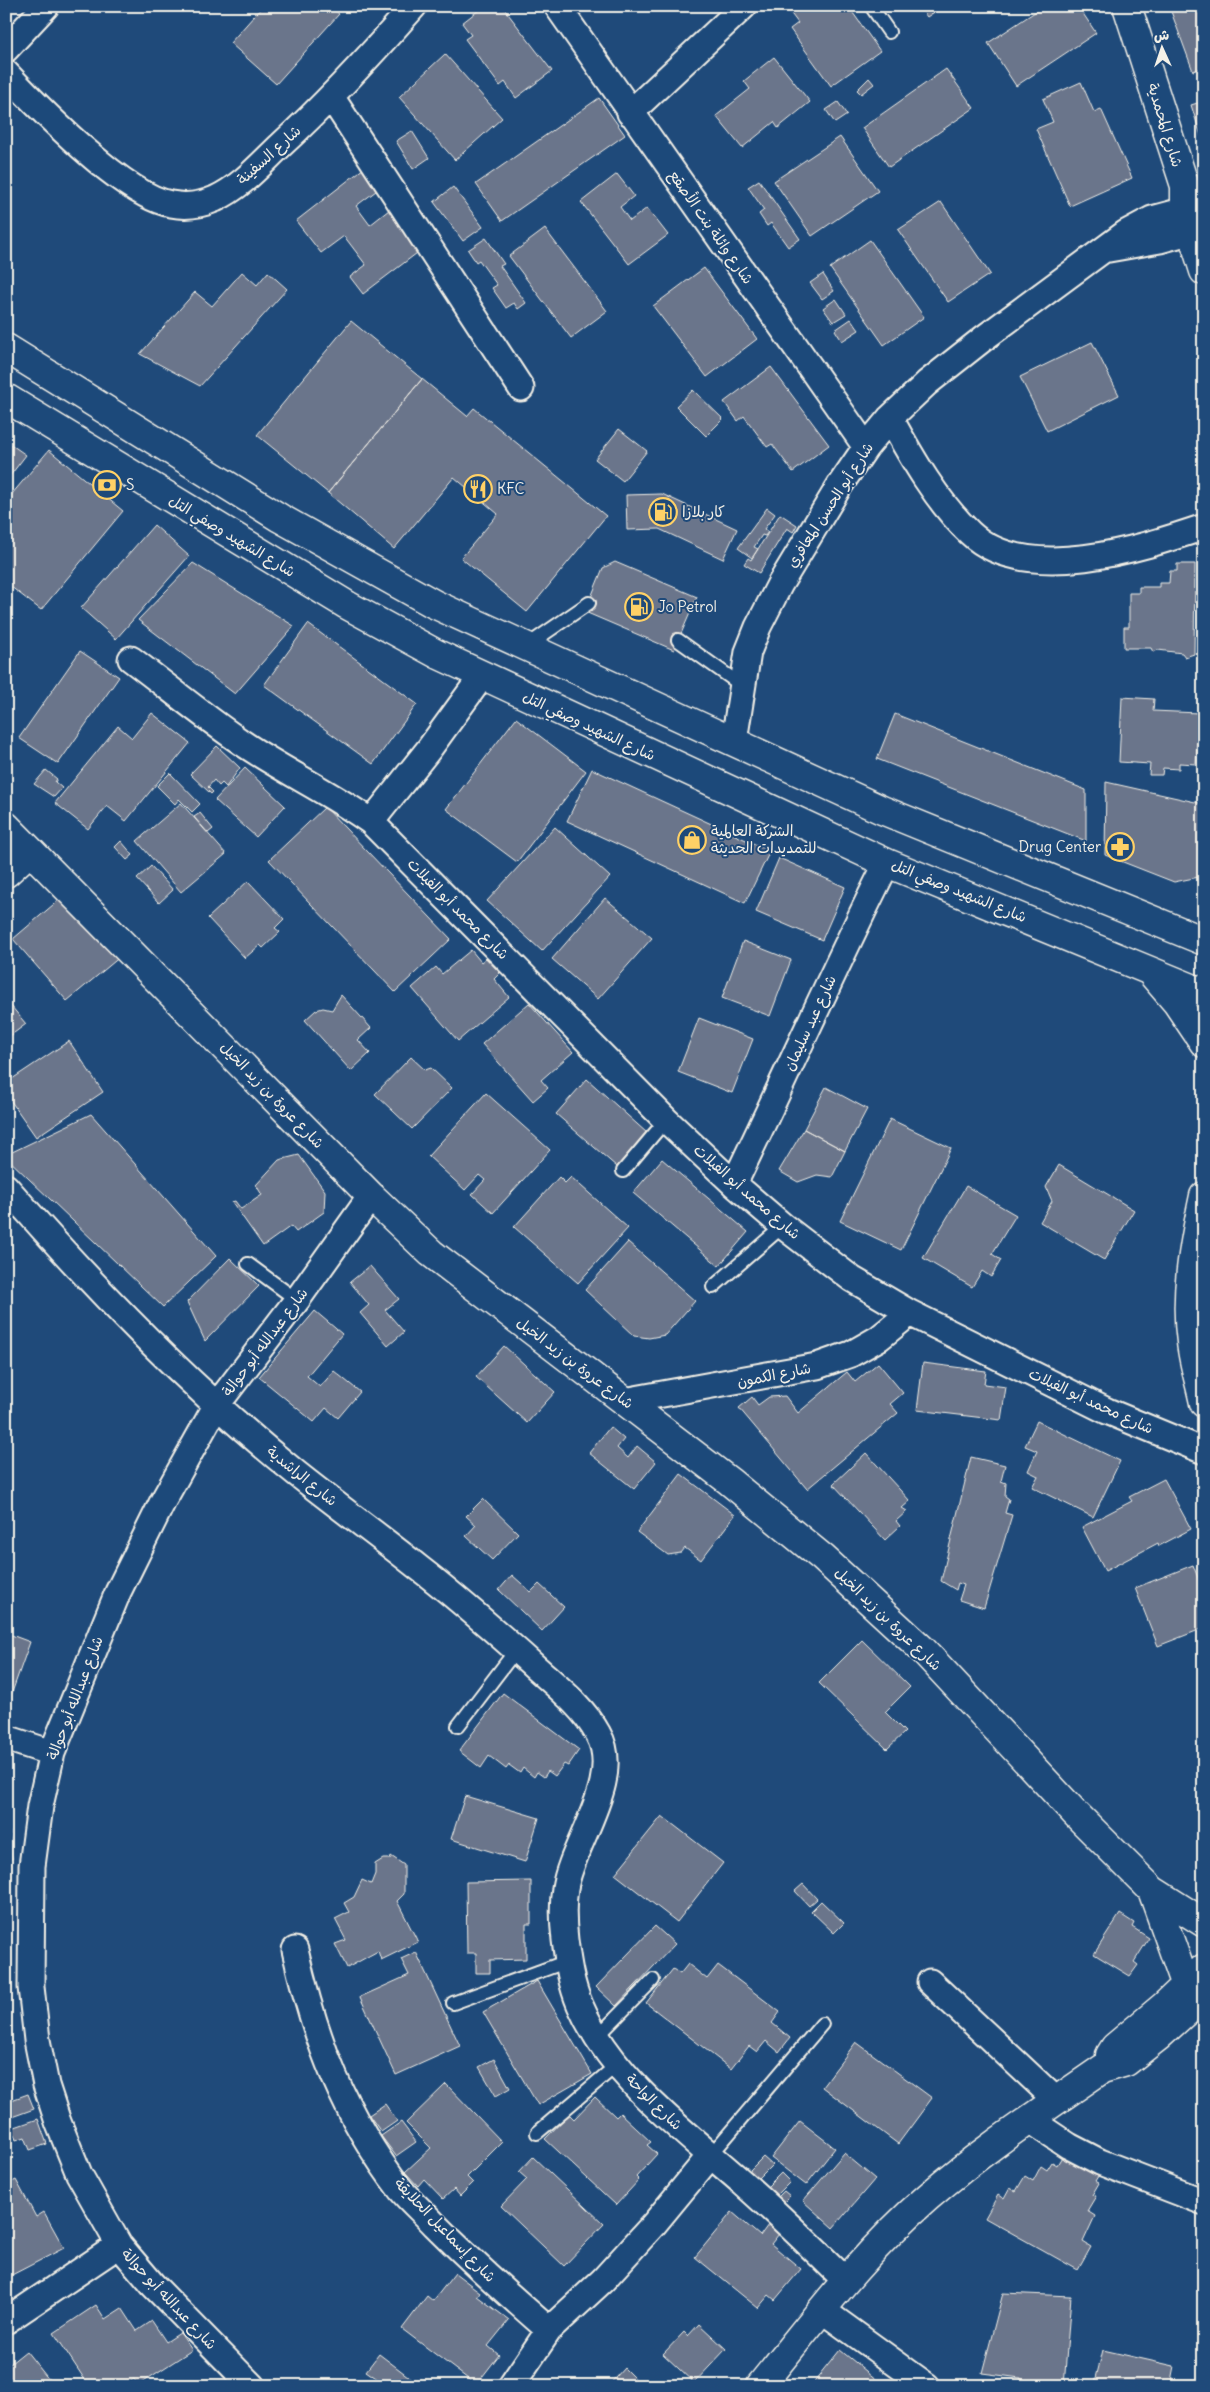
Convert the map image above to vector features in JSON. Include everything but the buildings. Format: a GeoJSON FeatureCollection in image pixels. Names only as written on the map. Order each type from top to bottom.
{"type":"FeatureCollection","features":[{"type":"Feature","properties":{"kind":"street"},"geometry":{"type":"LineString","coordinates":[[6,50],[46,6]]}},
{"type":"Feature","properties":{"kind":"street","name":"شارع السفينة"},"geometry":{"type":"LineString","coordinates":[[6,73],[57,125],[101,163],[141,193],[170,204],[193,206],[216,198],[238,184],[332,98],[414,6]]}},
{"type":"Feature","properties":{"kind":"street","name":"شارع وائلة بنت الأصقع"},"geometry":{"type":"LineString","coordinates":[[557,6],[630,114],[866,447]]}},
{"type":"Feature","properties":{"kind":"street"},"geometry":{"type":"LineString","coordinates":[[630,114],[744,6]]}},
{"type":"Feature","properties":{"kind":"street","name":"شارع المحمدية"},"geometry":{"type":"LineString","coordinates":[[1127,6],[1195,211],[1204,271]]}},
{"type":"Feature","properties":{"kind":"street"},"geometry":{"type":"LineString","coordinates":[[332,98],[521,388]]}},
{"type":"Feature","properties":{"kind":"street","name":"شارع أبو الحسن المعافري"},"geometry":{"type":"LineString","coordinates":[[734,741],[741,685],[748,652],[780,584],[866,447],[890,418],[927,383],[984,338],[1137,226],[1152,219],[1195,211]]}},
{"type":"Feature","properties":{"kind":"street"},"geometry":{"type":"LineString","coordinates":[[6,348],[346,556],[434,604],[882,810],[1204,941]]}},
{"type":"Feature","properties":{"kind":"street","name":"شارع الشهيد وصفي التل"},"geometry":{"type":"LineString","coordinates":[[6,398],[346,605],[437,654],[887,862],[1204,993]]}},
{"type":"Feature","properties":{"kind":"street"},"geometry":{"type":"LineString","coordinates":[[890,418],[912,458],[946,505],[971,534],[997,550],[1030,558],[1076,559],[1110,555],[1157,543],[1204,527]]}},
{"type":"Feature","properties":{"kind":"street","name":"شارع محمد أبو الفيلات"},"geometry":{"type":"LineString","coordinates":[[131,659],[241,742],[282,769],[345,804],[371,822],[666,1120],[734,1184],[852,1279],[910,1313],[1107,1412],[1204,1450]]}},
{"type":"Feature","properties":{"kind":"street"},"geometry":{"type":"LineString","coordinates":[[371,822],[429,749],[482,676]]}},
{"type":"Feature","properties":{"kind":"street","name":"شارع عروة بن زيد الخيل"},"geometry":{"type":"LineString","coordinates":[[6,826],[371,1196],[432,1253],[729,1481],[823,1558],[878,1606],[923,1650],[1074,1812],[1152,1890],[1204,1923]]}},
{"type":"Feature","properties":{"kind":"street"},"geometry":{"type":"LineString","coordinates":[[6,873],[30,851]]}},
{"type":"Feature","properties":{"kind":"street","name":"شارع عبد سليمان"},"geometry":{"type":"LineString","coordinates":[[734,1184],[800,1047],[851,934],[887,862]]}},
{"type":"Feature","properties":{"kind":"street"},"geometry":{"type":"LineString","coordinates":[[1164,926],[1204,922]]}},
{"type":"Feature","properties":{"kind":"street"},"geometry":{"type":"LineString","coordinates":[[1149,970],[1177,1003],[1204,1042]]}},
{"type":"Feature","properties":{"kind":"street","name":"شارع الراشدية"},"geometry":{"type":"LineString","coordinates":[[6,1186],[40,1225],[166,1358],[216,1406],[296,1473],[423,1570],[516,1650],[579,1708],[600,1735],[605,1754]]}},
{"type":"Feature","properties":{"kind":"street","name":"شارع عبدالله أبو حوالة"},"geometry":{"type":"LineString","coordinates":[[252,2386],[153,2285],[119,2245],[79,2174],[58,2122],[46,2085],[37,2040],[31,1987],[32,1866],[40,1806],[52,1753],[118,1592],[163,1501],[216,1406],[297,1300],[371,1196]]}},
{"type":"Feature","properties":{"kind":"street"},"geometry":{"type":"LineString","coordinates":[[1203,1389],[1191,1342],[1190,1314],[1192,1264],[1204,1196]]}},
{"type":"Feature","properties":{"kind":"street","name":"شارع الكمون"},"geometry":{"type":"LineString","coordinates":[[624,1402],[817,1366],[851,1354],[879,1338],[910,1313]]}},
{"type":"Feature","properties":{"kind":"street"},"geometry":{"type":"LineString","coordinates":[[6,1738],[52,1753]]}},
{"type":"Feature","properties":{"kind":"street","name":"شارع الواحة"},"geometry":{"type":"LineString","coordinates":[[605,1754],[604,1777],[598,1798],[571,1861],[564,1889],[563,1910],[568,1961],[572,1981],[581,2006],[597,2037],[618,2064],[663,2112],[793,2229],[846,2281]]}},
{"type":"Feature","properties":{"kind":"street","name":"شارع عروة بن زيد الخيل"},"geometry":{"type":"LineString","coordinates":[[1152,1890],[1198,1982]]}},
{"type":"Feature","properties":{"kind":"street","name":"شارع إسماعيل الحلايقة"},"geometry":{"type":"LineString","coordinates":[[295,1950],[320,2042],[336,2081],[376,2153],[408,2197],[477,2266],[549,2330]]}},
{"type":"Feature","properties":{"kind":"street"},"geometry":{"type":"LineString","coordinates":[[930,1982],[1056,2100]]}},
{"type":"Feature","properties":{"kind":"street"},"geometry":{"type":"LineString","coordinates":[[760,2386],[846,2281],[880,2243],[928,2197],[977,2157],[1056,2100],[1102,2069],[1126,2062],[1159,2036],[1198,1982]]}},
{"type":"Feature","properties":{"kind":"street"},"geometry":{"type":"LineString","coordinates":[[1030,2120],[1069,2146],[1100,2162],[1204,2202]]}},
{"type":"Feature","properties":{"kind":"street"},"geometry":{"type":"LineString","coordinates":[[511,2386],[549,2330],[603,2280],[654,2224],[710,2156]]}},
{"type":"Feature","properties":{"kind":"street"},"geometry":{"type":"LineString","coordinates":[[6,2320],[119,2245]]}},
{"type":"Feature","properties":{"kind":"street"},"geometry":{"type":"LineString","coordinates":[[822,2310],[927,2386]]}},
{"type":"Feature","properties":{"kind":"lane"},"geometry":{"type":"LineString","coordinates":[[871,6],[888,32]]}},
{"type":"Feature","properties":{"kind":"lane"},"geometry":{"type":"LineString","coordinates":[[525,647],[589,603]]}},
{"type":"Feature","properties":{"kind":"lane"},"geometry":{"type":"LineString","coordinates":[[678,640],[741,685]]}},
{"type":"Feature","properties":{"kind":"lane"},"geometry":{"type":"LineString","coordinates":[[623,1171],[666,1120]]}},
{"type":"Feature","properties":{"kind":"lane"},"geometry":{"type":"LineString","coordinates":[[713,1287],[784,1226]]}},
{"type":"Feature","properties":{"kind":"lane"},"geometry":{"type":"LineString","coordinates":[[248,1264],[297,1300]]}},
{"type":"Feature","properties":{"kind":"lane"},"geometry":{"type":"LineString","coordinates":[[458,1726],[516,1650]]}},
{"type":"Feature","properties":{"kind":"lane"},"geometry":{"type":"LineString","coordinates":[[453,2003],[568,1961]]}},
{"type":"Feature","properties":{"kind":"lane"},"geometry":{"type":"LineString","coordinates":[[597,2037],[653,1980]]}},
{"type":"Feature","properties":{"kind":"lane"},"geometry":{"type":"LineString","coordinates":[[710,2156],[822,2024]]}},
{"type":"Feature","properties":{"kind":"lane"},"geometry":{"type":"LineString","coordinates":[[537,2133],[618,2064]]}},
{"type":"Feature","properties":{"kind":"place","name":"S"},"geometry":{"type":"Point","coordinates":[107,485]}},
{"type":"Feature","properties":{"kind":"place","name":"KFC"},"geometry":{"type":"Point","coordinates":[478,489]}},
{"type":"Feature","properties":{"kind":"place","name":"كار بلازا"},"geometry":{"type":"Point","coordinates":[663,512]}},
{"type":"Feature","properties":{"kind":"place","name":"Jo Petrol"},"geometry":{"type":"Point","coordinates":[639,607]}},
{"type":"Feature","properties":{"kind":"place","name":"الشركة العالمية للتمديدات الحديثة"},"geometry":{"type":"Point","coordinates":[692,840]}},
{"type":"Feature","properties":{"kind":"place","name":"Drug Center"},"geometry":{"type":"Point","coordinates":[1120,847]}}]}
